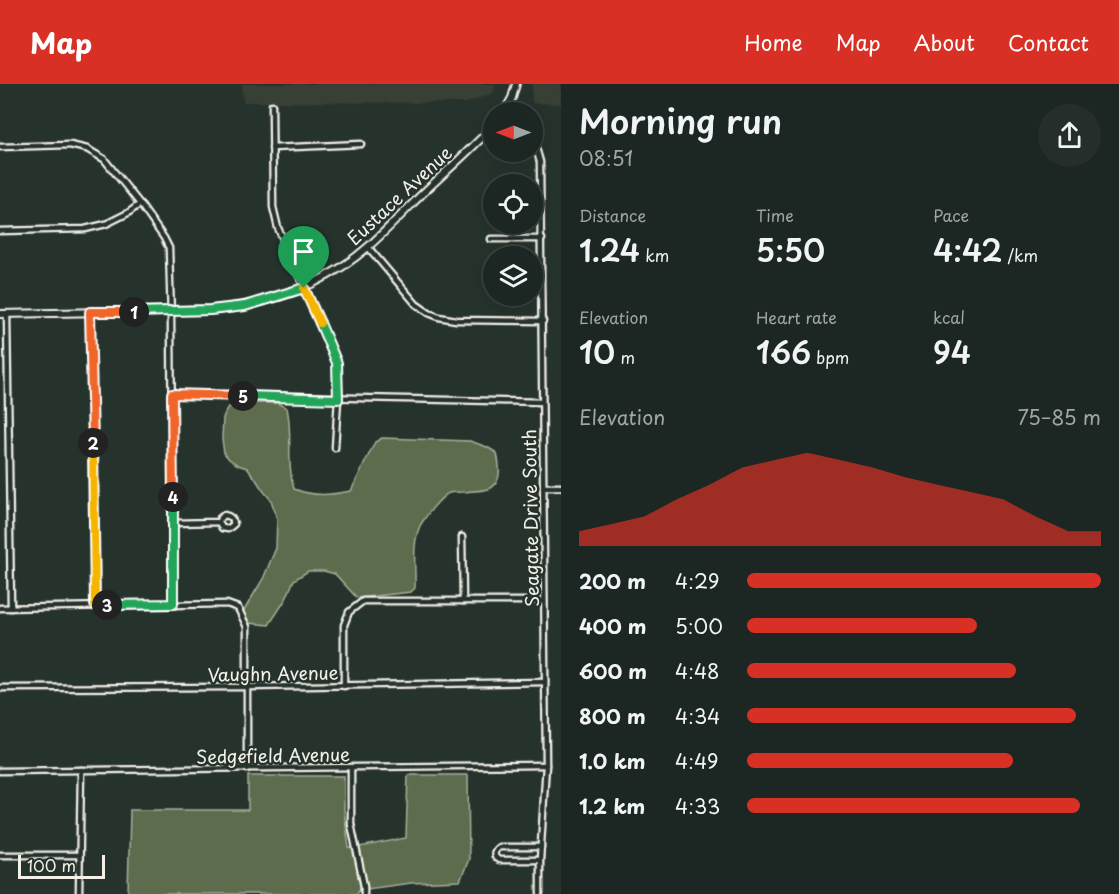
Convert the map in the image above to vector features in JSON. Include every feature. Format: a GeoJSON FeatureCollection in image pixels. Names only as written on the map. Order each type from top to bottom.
{"type":"FeatureCollection","features":[{"type":"Feature","properties":{"kind":"street"},"geometry":{"type":"LineString","coordinates":[[510,102],[516,84]]}},
{"type":"Feature","properties":{"kind":"street"},"geometry":{"type":"LineString","coordinates":[[272,105],[273,207],[278,228],[337,363],[338,399],[335,448]]}},
{"type":"Feature","properties":{"kind":"street","name":"Eustace Avenue"},"geometry":{"type":"LineString","coordinates":[[4,314],[210,310],[245,306],[304,288],[335,272],[368,247],[483,136]]}},
{"type":"Feature","properties":{"kind":"street"},"geometry":{"type":"LineString","coordinates":[[272,148],[361,144]]}},
{"type":"Feature","properties":{"kind":"street"},"geometry":{"type":"LineString","coordinates":[[0,147],[70,145],[87,149],[104,159],[140,204],[169,248],[173,604]]}},
{"type":"Feature","properties":{"kind":"street","name":"Seagate Drive South"},"geometry":{"type":"LineString","coordinates":[[540,162],[546,765],[540,894]]}},
{"type":"Feature","properties":{"kind":"street"},"geometry":{"type":"LineString","coordinates":[[0,231],[85,229],[106,224],[140,204]]}},
{"type":"Feature","properties":{"kind":"street"},"geometry":{"type":"LineString","coordinates":[[491,239],[542,239]]}},
{"type":"Feature","properties":{"kind":"street"},"geometry":{"type":"LineString","coordinates":[[368,247],[416,304],[429,313],[456,320],[543,321]]}},
{"type":"Feature","properties":{"kind":"street"},"geometry":{"type":"LineString","coordinates":[[90,312],[95,605]]}},
{"type":"Feature","properties":{"kind":"street"},"geometry":{"type":"LineString","coordinates":[[4,314],[11,608]]}},
{"type":"Feature","properties":{"kind":"street"},"geometry":{"type":"LineString","coordinates":[[172,394],[542,402]]}},
{"type":"Feature","properties":{"kind":"street"},"geometry":{"type":"LineString","coordinates":[[543,487],[561,487]]}},
{"type":"Feature","properties":{"kind":"street"},"geometry":{"type":"LineString","coordinates":[[173,523],[219,522]]}},
{"type":"Feature","properties":{"kind":"street"},"geometry":{"type":"LineString","coordinates":[[462,537],[464,601]]}},
{"type":"Feature","properties":{"kind":"street"},"geometry":{"type":"LineString","coordinates":[[344,686],[344,625],[349,612],[363,601],[544,601]]}},
{"type":"Feature","properties":{"kind":"street"},"geometry":{"type":"LineString","coordinates":[[0,608],[173,604],[226,604],[237,608],[247,627],[248,769]]}},
{"type":"Feature","properties":{"kind":"street","name":"Vaughn Avenue"},"geometry":{"type":"LineString","coordinates":[[0,688],[545,682]]}},
{"type":"Feature","properties":{"kind":"street","name":"Sedgefield Avenue"},"geometry":{"type":"LineString","coordinates":[[0,771],[546,765]]}},
{"type":"Feature","properties":{"kind":"street"},"geometry":{"type":"LineString","coordinates":[[351,768],[351,824],[364,894]]}},
{"type":"Feature","properties":{"kind":"street"},"geometry":{"type":"LineString","coordinates":[[79,894],[81,770]]}},
{"type":"Feature","properties":{"kind":"street"},"geometry":{"type":"LineString","coordinates":[[540,861],[503,861],[497,859],[495,854],[499,847],[541,846]]}},
{"type":"Feature","properties":{"kind":"street"},"geometry":{"type":"LineString","coordinates":[[0,855],[80,855]]}},
{"type":"Feature","properties":{"kind":"shaded area"},"geometry":{"type":"Polygon","coordinates":[[[242,84],[495,84],[493,93],[466,103],[243,102],[242,84]]]}},
{"type":"Feature","properties":{"kind":"shaded area"},"geometry":{"type":"Polygon","coordinates":[[[532,84],[561,84],[561,104],[532,102],[532,84]]]}},
{"type":"Feature","properties":{"kind":"green space"},"geometry":{"type":"Polygon","coordinates":[[[238,403],[277,403],[287,408],[292,479],[294,489],[302,492],[336,494],[351,491],[375,442],[382,438],[470,441],[497,453],[499,477],[495,485],[489,489],[449,493],[430,511],[421,524],[416,539],[415,588],[411,592],[357,598],[335,574],[308,571],[294,580],[286,599],[269,625],[249,623],[243,612],[263,579],[276,548],[277,518],[271,500],[247,468],[238,465],[224,453],[223,418],[227,408],[238,403]]]}},
{"type":"Feature","properties":{"kind":"green space"},"geometry":{"type":"Polygon","coordinates":[[[408,775],[468,775],[469,859],[460,881],[411,883],[367,889],[359,847],[406,838],[408,775]]]}},
{"type":"Feature","properties":{"kind":"green space"},"geometry":{"type":"Polygon","coordinates":[[[248,776],[344,776],[344,810],[349,848],[353,848],[360,886],[357,894],[128,894],[130,810],[248,810],[248,776]]]}},
{"type":"Feature","properties":{"kind":"route"},"geometry":{"type":"LineString","coordinates":[[304,288],[337,363],[338,399],[172,394],[173,604],[95,605],[90,312],[223,309],[245,306],[304,288]]}}]}
